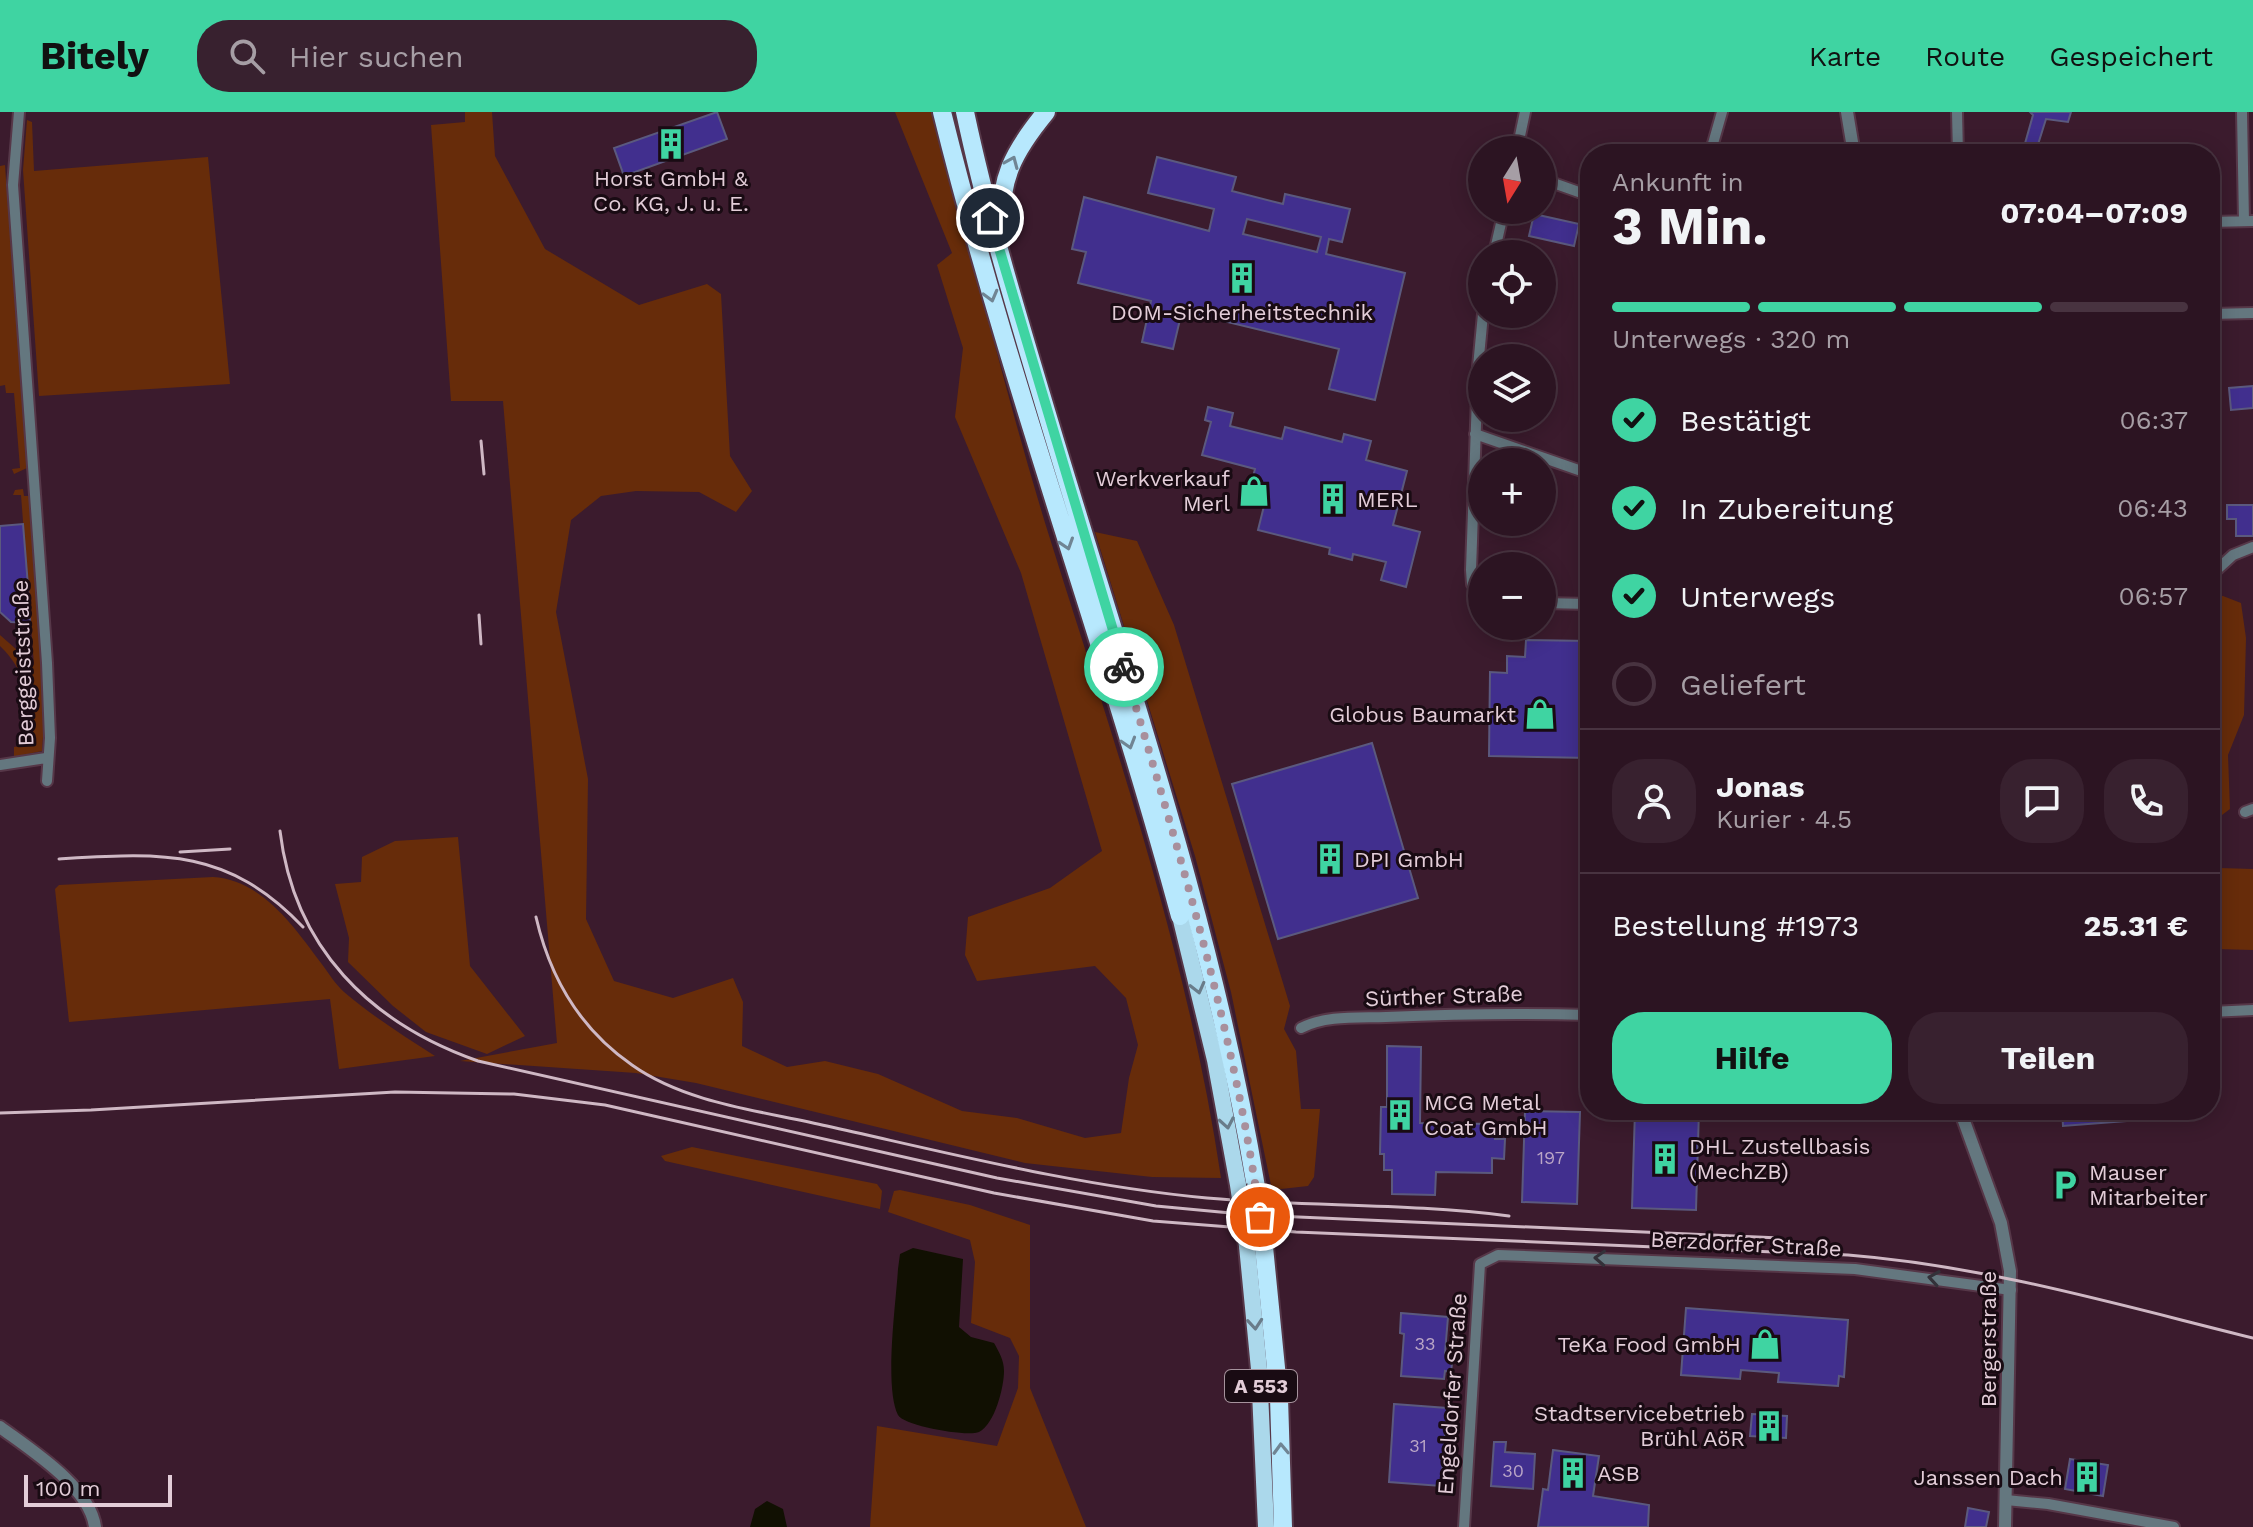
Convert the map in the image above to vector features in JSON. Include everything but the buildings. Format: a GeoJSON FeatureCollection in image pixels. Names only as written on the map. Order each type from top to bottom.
{"type":"FeatureCollection","features":[{"type":"Feature","properties":{"kind":"highway","name":"A 553"},"geometry":{"type":"LineString","coordinates":[[942,112],[1007,354],[1180,916],[1247,1186]]}},
{"type":"Feature","properties":{"kind":"highway","name":"A 553"},"geometry":{"type":"LineString","coordinates":[[965,112],[1003,267],[1188,882],[1227,1036],[1279,1398],[1283,1527]]}},
{"type":"Feature","properties":{"kind":"highway"},"geometry":{"type":"LineString","coordinates":[[1003,267],[1001,215],[1007,170],[1021,142],[1046,112]]}},
{"type":"Feature","properties":{"kind":"highway","name":"A 553"},"geometry":{"type":"LineString","coordinates":[[1256,1247],[1266,1527]]}},
{"type":"Feature","properties":{"kind":"street","name":"Berggeiststraße"},"geometry":{"type":"LineString","coordinates":[[19,112],[13,185],[47,663],[50,738],[46,758],[47,781]]}},
{"type":"Feature","properties":{"kind":"street"},"geometry":{"type":"LineString","coordinates":[[1520,136],[1525,112]]}},
{"type":"Feature","properties":{"kind":"street"},"geometry":{"type":"LineString","coordinates":[[1713,144],[1722,112]]}},
{"type":"Feature","properties":{"kind":"street"},"geometry":{"type":"LineString","coordinates":[[1847,112],[1852,144]]}},
{"type":"Feature","properties":{"kind":"street"},"geometry":{"type":"LineString","coordinates":[[1957,112],[1958,144]]}},
{"type":"Feature","properties":{"kind":"street"},"geometry":{"type":"LineString","coordinates":[[2220,222],[2249,221],[2242,112]]}},
{"type":"Feature","properties":{"kind":"street"},"geometry":{"type":"LineString","coordinates":[[1556,184],[1580,192]]}},
{"type":"Feature","properties":{"kind":"street"},"geometry":{"type":"LineString","coordinates":[[2220,314],[2253,313]]}},
{"type":"Feature","properties":{"kind":"street"},"geometry":{"type":"LineString","coordinates":[[1472,552],[1482,328]]}},
{"type":"Feature","properties":{"kind":"street"},"geometry":{"type":"LineString","coordinates":[[1475,434],[1580,468]]}},
{"type":"Feature","properties":{"kind":"street"},"geometry":{"type":"LineString","coordinates":[[2220,567],[2233,555],[2253,547]]}},
{"type":"Feature","properties":{"kind":"street"},"geometry":{"type":"LineString","coordinates":[[1556,603],[1580,604]]}},
{"type":"Feature","properties":{"kind":"street"},"geometry":{"type":"LineString","coordinates":[[0,765],[46,758]]}},
{"type":"Feature","properties":{"kind":"street"},"geometry":{"type":"LineString","coordinates":[[2220,1012],[2253,1010]]}},
{"type":"Feature","properties":{"kind":"street","name":"Sürther Straße"},"geometry":{"type":"LineString","coordinates":[[1301,1028],[1324,1020],[1515,1013],[1580,1015]]}},
{"type":"Feature","properties":{"kind":"street","name":"Bergerstraße"},"geometry":{"type":"LineString","coordinates":[[1964,1120],[2001,1223],[2011,1290],[2005,1527]]}},
{"type":"Feature","properties":{"kind":"street","name":"Berzdorfer Straße"},"geometry":{"type":"LineString","coordinates":[[1480,1264],[1498,1255],[1524,1254],[1800,1266],[1911,1274],[2011,1290]]}},
{"type":"Feature","properties":{"kind":"street","name":"Engeldorfer Straße"},"geometry":{"type":"LineString","coordinates":[[1464,1527],[1480,1264]]}},
{"type":"Feature","properties":{"kind":"street"},"geometry":{"type":"LineString","coordinates":[[0,1427],[70,1483],[93,1513],[95,1527]]}},
{"type":"Feature","properties":{"kind":"street"},"geometry":{"type":"LineString","coordinates":[[2006,1500],[2048,1504],[2174,1527]]}},
{"type":"Feature","properties":{"kind":"shaded area"},"geometry":{"type":"Polygon","coordinates":[[[465,112],[492,112],[495,156],[545,249],[639,305],[707,284],[721,294],[730,456],[752,491],[736,512],[699,492],[636,491],[601,496],[571,520],[556,612],[588,779],[586,919],[614,981],[673,998],[733,978],[743,1002],[742,1046],[787,1067],[825,1061],[878,1074],[962,1111],[1017,1118],[1085,1138],[1121,1133],[1129,1078],[1138,1045],[1126,998],[1095,966],[977,981],[965,955],[968,917],[1050,888],[1102,851],[1021,573],[955,417],[963,348],[937,265],[952,253],[895,112],[934,112],[1031,475],[1169,930],[1207,1094],[1221,1178],[1152,1177],[1025,1163],[696,1083],[636,1073],[460,1061],[557,1043],[503,401],[451,401],[431,125],[465,122],[465,112]]]}},
{"type":"Feature","properties":{"kind":"shaded area"},"geometry":{"type":"Polygon","coordinates":[[[27,120],[32,122],[34,171],[208,157],[230,384],[39,396],[23,170],[27,120]]]}},
{"type":"Feature","properties":{"kind":"shaded area"},"geometry":{"type":"Polygon","coordinates":[[[5,165],[27,468],[14,474],[12,469],[20,468],[14,393],[6,393],[5,385],[0,386],[0,166],[5,165]]]}},
{"type":"Feature","properties":{"kind":"shaded area"},"geometry":{"type":"Polygon","coordinates":[[[23,489],[24,496],[29,496],[45,709],[42,751],[14,757],[14,747],[34,743],[29,703],[22,679],[17,667],[0,646],[0,635],[34,665],[21,495],[13,495],[15,490],[23,489]]]}},
{"type":"Feature","properties":{"kind":"shaded area"},"geometry":{"type":"Polygon","coordinates":[[[1095,532],[1137,541],[1174,625],[1290,1006],[1284,1029],[1296,1051],[1301,1109],[1320,1109],[1314,1177],[1308,1186],[1272,1190],[1231,992],[1195,856],[1095,532]]]}},
{"type":"Feature","properties":{"kind":"shaded area"},"geometry":{"type":"Polygon","coordinates":[[[2220,596],[2241,603],[2246,638],[2244,715],[2228,755],[2230,809],[2220,816],[2220,596]]]}},
{"type":"Feature","properties":{"kind":"shaded area"},"geometry":{"type":"Polygon","coordinates":[[[458,837],[470,966],[525,1036],[487,1054],[426,1032],[393,1006],[348,962],[349,938],[335,884],[361,882],[362,857],[395,841],[458,837]]]}},
{"type":"Feature","properties":{"kind":"shaded area"},"geometry":{"type":"Polygon","coordinates":[[[2220,868],[2253,869],[2253,950],[2220,949],[2220,868]]]}},
{"type":"Feature","properties":{"kind":"shaded area"},"geometry":{"type":"Polygon","coordinates":[[[213,877],[231,880],[262,896],[288,921],[344,992],[435,1056],[339,1069],[330,999],[69,1022],[55,889],[59,885],[213,877]]]}},
{"type":"Feature","properties":{"kind":"shaded area"},"geometry":{"type":"Polygon","coordinates":[[[692,1147],[877,1184],[882,1191],[880,1209],[665,1161],[661,1156],[692,1147]]]}},
{"type":"Feature","properties":{"kind":"shaded area"},"geometry":{"type":"Polygon","coordinates":[[[894,1191],[970,1205],[1030,1225],[1030,1388],[1086,1527],[870,1527],[877,1426],[997,1446],[1018,1388],[1019,1356],[1010,1338],[971,1323],[975,1262],[970,1240],[888,1212],[894,1191]]]}},
{"type":"Feature","properties":{"kind":"shaded area"},"geometry":{"type":"Polygon","coordinates":[[[913,1248],[963,1259],[959,1327],[971,1337],[994,1343],[1002,1360],[1004,1378],[998,1404],[990,1421],[979,1432],[936,1430],[898,1415],[892,1385],[893,1323],[900,1254],[913,1248]]]}},
{"type":"Feature","properties":{"kind":"shaded area"},"geometry":{"type":"Polygon","coordinates":[[[767,1501],[783,1509],[787,1527],[750,1527],[755,1509],[767,1501]]]}},
{"type":"Feature","properties":{"kind":"railway"},"geometry":{"type":"LineString","coordinates":[[481,441],[484,474]]}},
{"type":"Feature","properties":{"kind":"railway"},"geometry":{"type":"LineString","coordinates":[[479,615],[481,644]]}},
{"type":"Feature","properties":{"kind":"railway"},"geometry":{"type":"LineString","coordinates":[[280,831],[288,873],[302,911],[320,945],[344,976],[403,1025],[439,1045],[478,1061],[997,1178],[1156,1206],[1252,1215],[1780,1238]]}},
{"type":"Feature","properties":{"kind":"railway"},"geometry":{"type":"LineString","coordinates":[[180,852],[230,849]]}},
{"type":"Feature","properties":{"kind":"railway"},"geometry":{"type":"LineString","coordinates":[[59,859],[161,857],[219,869],[247,882],[275,901],[303,927]]}},
{"type":"Feature","properties":{"kind":"railway"},"geometry":{"type":"LineString","coordinates":[[536,917],[559,981],[582,1018],[597,1035],[632,1065],[677,1089],[701,1097],[969,1158],[1111,1186],[1207,1198],[1434,1209],[1509,1216]]}},
{"type":"Feature","properties":{"kind":"railway"},"geometry":{"type":"LineString","coordinates":[[0,1113],[395,1092],[514,1094],[605,1105],[994,1193],[1153,1221],[1296,1232],[1848,1255],[1900,1260],[2052,1288],[2253,1338]]}},
{"type":"Feature","properties":{"kind":"way so far"},"geometry":{"type":"LineString","coordinates":[[1124,667],[1210,965],[1241,1104],[1260,1217]]}},
{"type":"Feature","properties":{"kind":"place","name":"Horst GmbH & Co. KG, J. u. E."},"geometry":{"type":"Point","coordinates":[671,144]}},
{"type":"Feature","properties":{"kind":"place","name":"DOM-Sicherheitstechnik"},"geometry":{"type":"Point","coordinates":[1242,278]}},
{"type":"Feature","properties":{"kind":"place","name":"Werkverkauf Merl"},"geometry":{"type":"Point","coordinates":[1254,491]}},
{"type":"Feature","properties":{"kind":"place","name":"MERL"},"geometry":{"type":"Point","coordinates":[1333,499]}},
{"type":"Feature","properties":{"kind":"place","name":"Globus Baumarkt"},"geometry":{"type":"Point","coordinates":[1540,714]}},
{"type":"Feature","properties":{"kind":"place","name":"DPI GmbH"},"geometry":{"type":"Point","coordinates":[1330,859]}},
{"type":"Feature","properties":{"kind":"place","name":"MCG Metal Coat GmbH"},"geometry":{"type":"Point","coordinates":[1400,1115]}},
{"type":"Feature","properties":{"kind":"place","name":"DHL Zustellbasis (MechZB)"},"geometry":{"type":"Point","coordinates":[1665,1159]}},
{"type":"Feature","properties":{"kind":"place","name":"Mauser Mitarbeiter"},"geometry":{"type":"Point","coordinates":[2065,1185]}},
{"type":"Feature","properties":{"kind":"place","name":"TeKa Food GmbH"},"geometry":{"type":"Point","coordinates":[1765,1344]}},
{"type":"Feature","properties":{"kind":"place","name":"Stadtservicebetrieb Brühl AöR"},"geometry":{"type":"Point","coordinates":[1769,1426]}},
{"type":"Feature","properties":{"kind":"place","name":"ASB"},"geometry":{"type":"Point","coordinates":[1573,1473]}},
{"type":"Feature","properties":{"kind":"place","name":"Janssen Dach"},"geometry":{"type":"Point","coordinates":[2087,1477]}},
{"type":"Feature","properties":{"kind":"route"},"geometry":{"type":"LineString","coordinates":[[990,218],[1124,667]]}}]}
